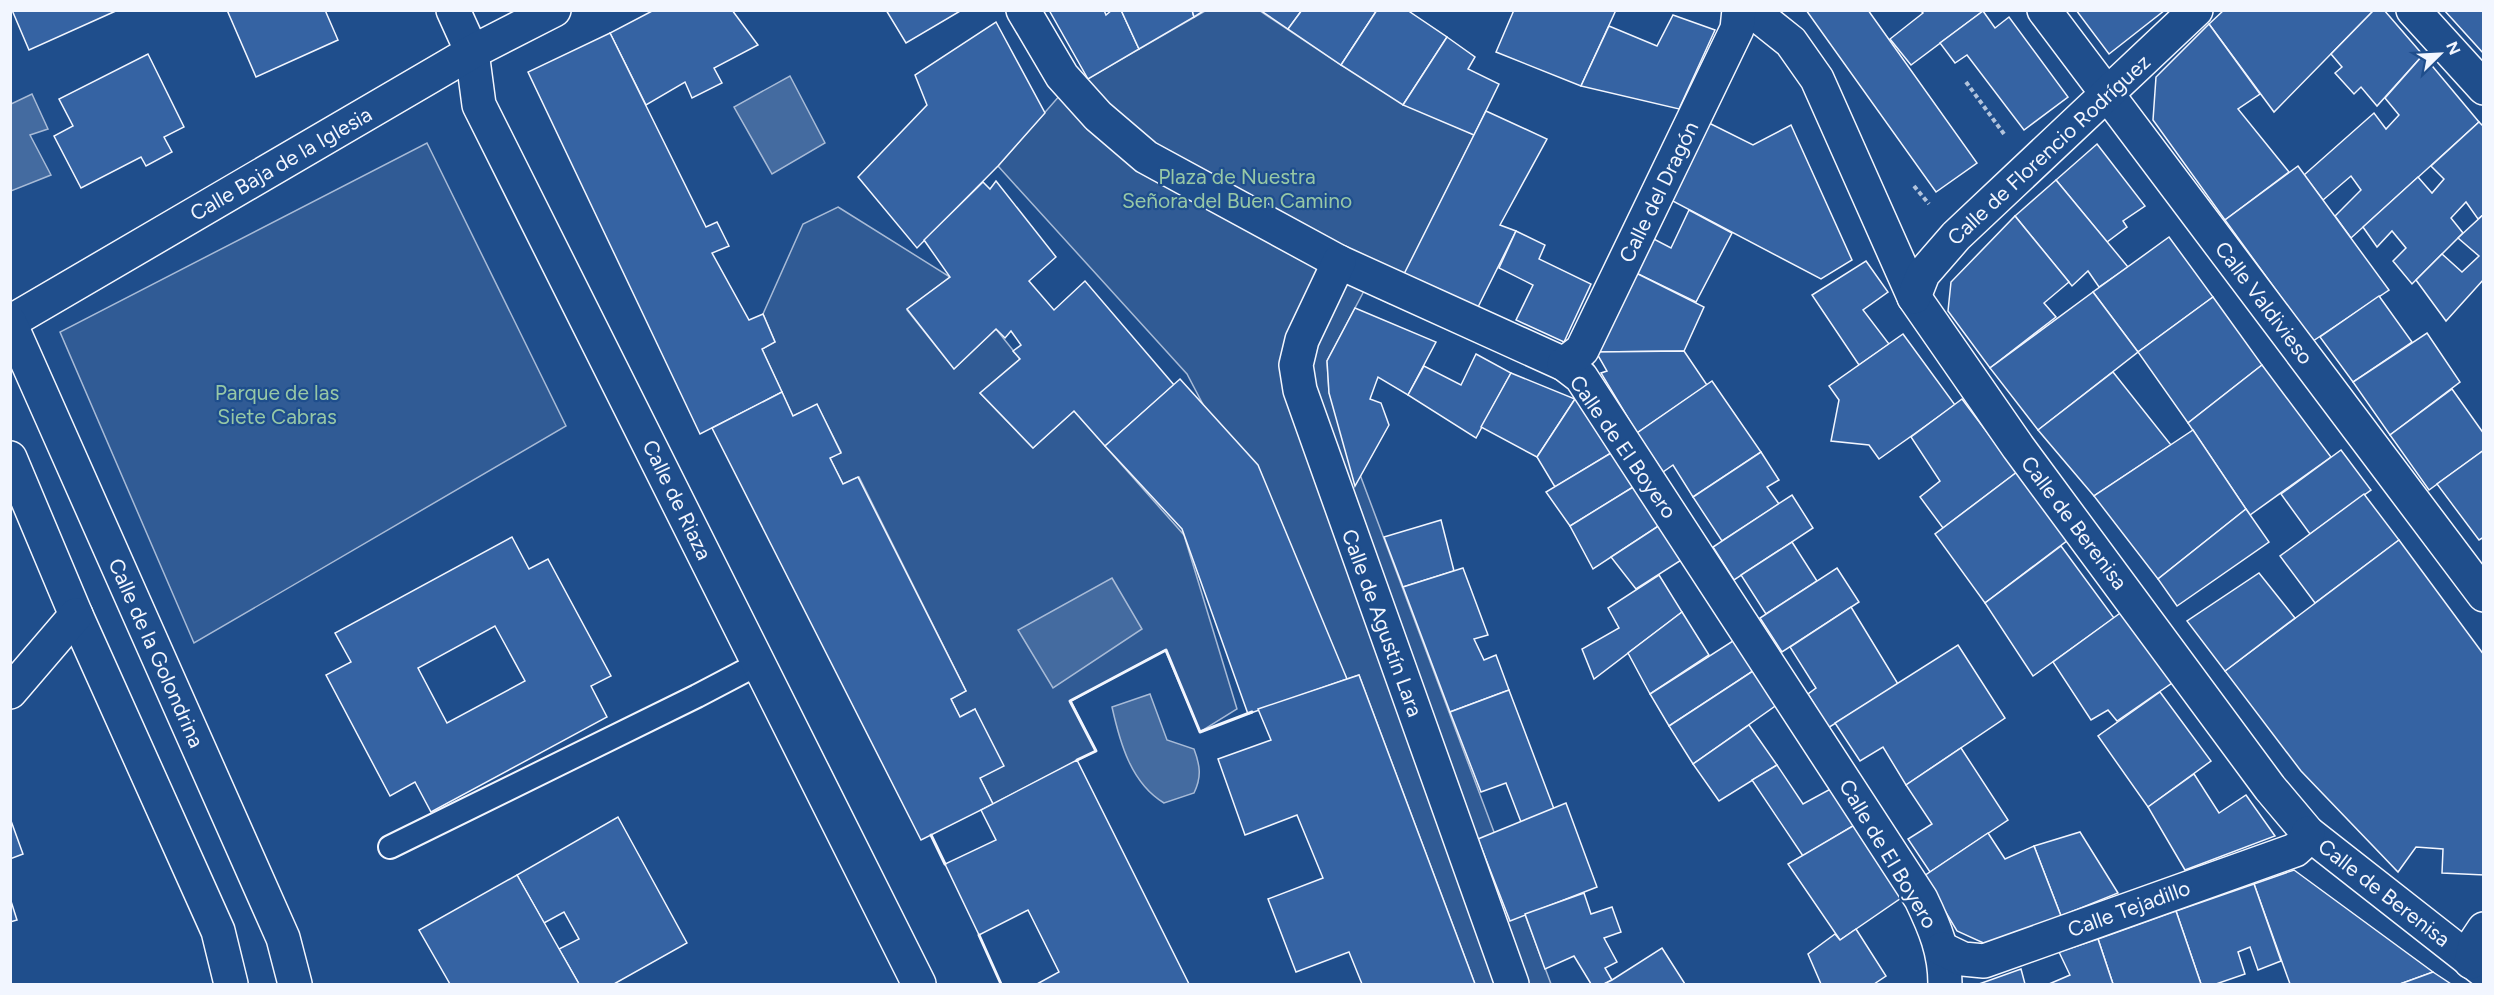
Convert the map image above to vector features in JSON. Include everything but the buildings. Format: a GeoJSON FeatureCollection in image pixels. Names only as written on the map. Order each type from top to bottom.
{"type":"FeatureCollection","features":[{"type":"Feature","properties":{"kind":"street","name":"Calle de Riaza"},"geometry":{"type":"LineString","coordinates":[[453,10],[472,52],[479,105],[918,984]]}},
{"type":"Feature","properties":{"kind":"street","name":"Calle Baja de la Iglesia"},"geometry":{"type":"LineString","coordinates":[[10,323],[472,52],[554,10]]}},
{"type":"Feature","properties":{"kind":"street","name":"Calle de El Boyero"},"geometry":{"type":"LineString","coordinates":[[1023,10],[1062,76],[1098,116],[1146,157],[1339,262],[1564,364],[1581,377],[1914,889],[1936,928],[1942,949],[1946,984]]}},
{"type":"Feature","properties":{"kind":"street","name":"Calle del Dragón"},"geometry":{"type":"LineString","coordinates":[[1564,364],[1582,350],[1737,29],[1739,10]]}},
{"type":"Feature","properties":{"kind":"street","name":"Calle de Berenisa"},"geometry":{"type":"LineString","coordinates":[[1751,10],[1791,42],[1817,80],[1914,297],[2018,447],[2270,788],[2308,833],[2477,966]]}},
{"type":"Feature","properties":{"kind":"street","name":"Calle Valdivieso"},"geometry":{"type":"LineString","coordinates":[[2044,10],[2484,595]]}},
{"type":"Feature","properties":{"kind":"street","name":"Calle de Florencio Rodríguez"},"geometry":{"type":"LineString","coordinates":[[1914,297],[1923,274],[1936,257],[2196,10]]}},
{"type":"Feature","properties":{"kind":"street"},"geometry":{"type":"LineString","coordinates":[[2413,10],[2484,88]]}},
{"type":"Feature","properties":{"kind":"street","name":"Calle de Agustín Lara"},"geometry":{"type":"LineString","coordinates":[[1339,262],[1302,340],[1296,365],[1300,390],[1512,984]]}},
{"type":"Feature","properties":{"kind":"street","name":"Calle de la Golondrina"},"geometry":{"type":"LineString","coordinates":[[10,323],[283,938],[295,984]]}},
{"type":"Feature","properties":{"kind":"street"},"geometry":{"type":"LineString","coordinates":[[10,458],[76,615],[218,931],[231,984]]}},
{"type":"Feature","properties":{"kind":"street"},"geometry":{"type":"LineString","coordinates":[[10,692],[76,615]]}},
{"type":"Feature","properties":{"kind":"street","name":"Calle Tejadillo"},"geometry":{"type":"LineString","coordinates":[[1942,949],[1963,959],[1984,961],[2295,850],[2305,841],[2308,833]]}},
{"type":"Feature","properties":{"kind":"street"},"geometry":{"type":"LineString","coordinates":[[2477,966],[2476,941],[2484,929]]}},
{"type":"Feature","properties":{"kind":"lane"},"geometry":{"type":"LineString","coordinates":[[390,847],[758,664]]}},
{"type":"Feature","properties":{"kind":"path"},"geometry":{"type":"LineString","coordinates":[[1966,82],[2030,168]]}},
{"type":"Feature","properties":{"kind":"shaded area","name":"Plaza de Nuestra Señora del Buen Camino"},"geometry":{"type":"Polygon","coordinates":[[[1205,11],[1260,11],[1341,65],[1474,135],[1390,304],[1364,291],[1327,361],[1329,392],[1551,984],[1475,984],[1359,675],[1347,679],[1187,374],[998,166],[1061,94],[1205,11]]]}},
{"type":"Feature","properties":{"kind":"shaded area"},"geometry":{"type":"Polygon","coordinates":[[[790,76],[825,143],[772,174],[734,107],[790,76]]]}},
{"type":"Feature","properties":{"kind":"shaded area"},"geometry":{"type":"Polygon","coordinates":[[[32,94],[48,129],[30,135],[51,175],[11,191],[11,104],[32,94]]]}},
{"type":"Feature","properties":{"kind":"shaded area","name":"Parque de las Siete Cabras"},"geometry":{"type":"Polygon","coordinates":[[[427,143],[566,426],[194,643],[60,332],[427,143]]]}},
{"type":"Feature","properties":{"kind":"shaded area"},"geometry":{"type":"Polygon","coordinates":[[[838,207],[950,277],[907,310],[954,369],[996,329],[1020,359],[980,393],[1033,448],[1074,411],[1184,535],[1237,709],[1200,732],[1165,650],[1071,701],[1096,751],[993,804],[980,778],[975,709],[960,717],[951,699],[966,691],[859,477],[843,484],[830,458],[841,452],[817,405],[793,416],[762,349],[775,342],[763,314],[803,224],[838,207]]]}},
{"type":"Feature","properties":{"kind":"shaded area"},"geometry":{"type":"Polygon","coordinates":[[[1112,578],[1142,629],[1053,688],[1018,630],[1112,578]]]}},
{"type":"Feature","properties":{"kind":"shaded area"},"geometry":{"type":"Polygon","coordinates":[[[1150,694],[1167,740],[1194,749],[1199,766],[1198,782],[1194,793],[1164,803],[1143,785],[1135,773],[1123,748],[1112,707],[1150,694]]]}},
{"type":"Feature","properties":{"kind":"wall"},"geometry":{"type":"LineString","coordinates":[[1077,760],[1096,751],[1070,701],[1166,650],[1200,732],[1252,712]]}},
{"type":"Feature","properties":{"kind":"wall"},"geometry":{"type":"LineString","coordinates":[[931,835],[945,864]]}},
{"type":"Feature","properties":{"kind":"wall"},"geometry":{"type":"LineString","coordinates":[[979,935],[1001,984]]}}]}
